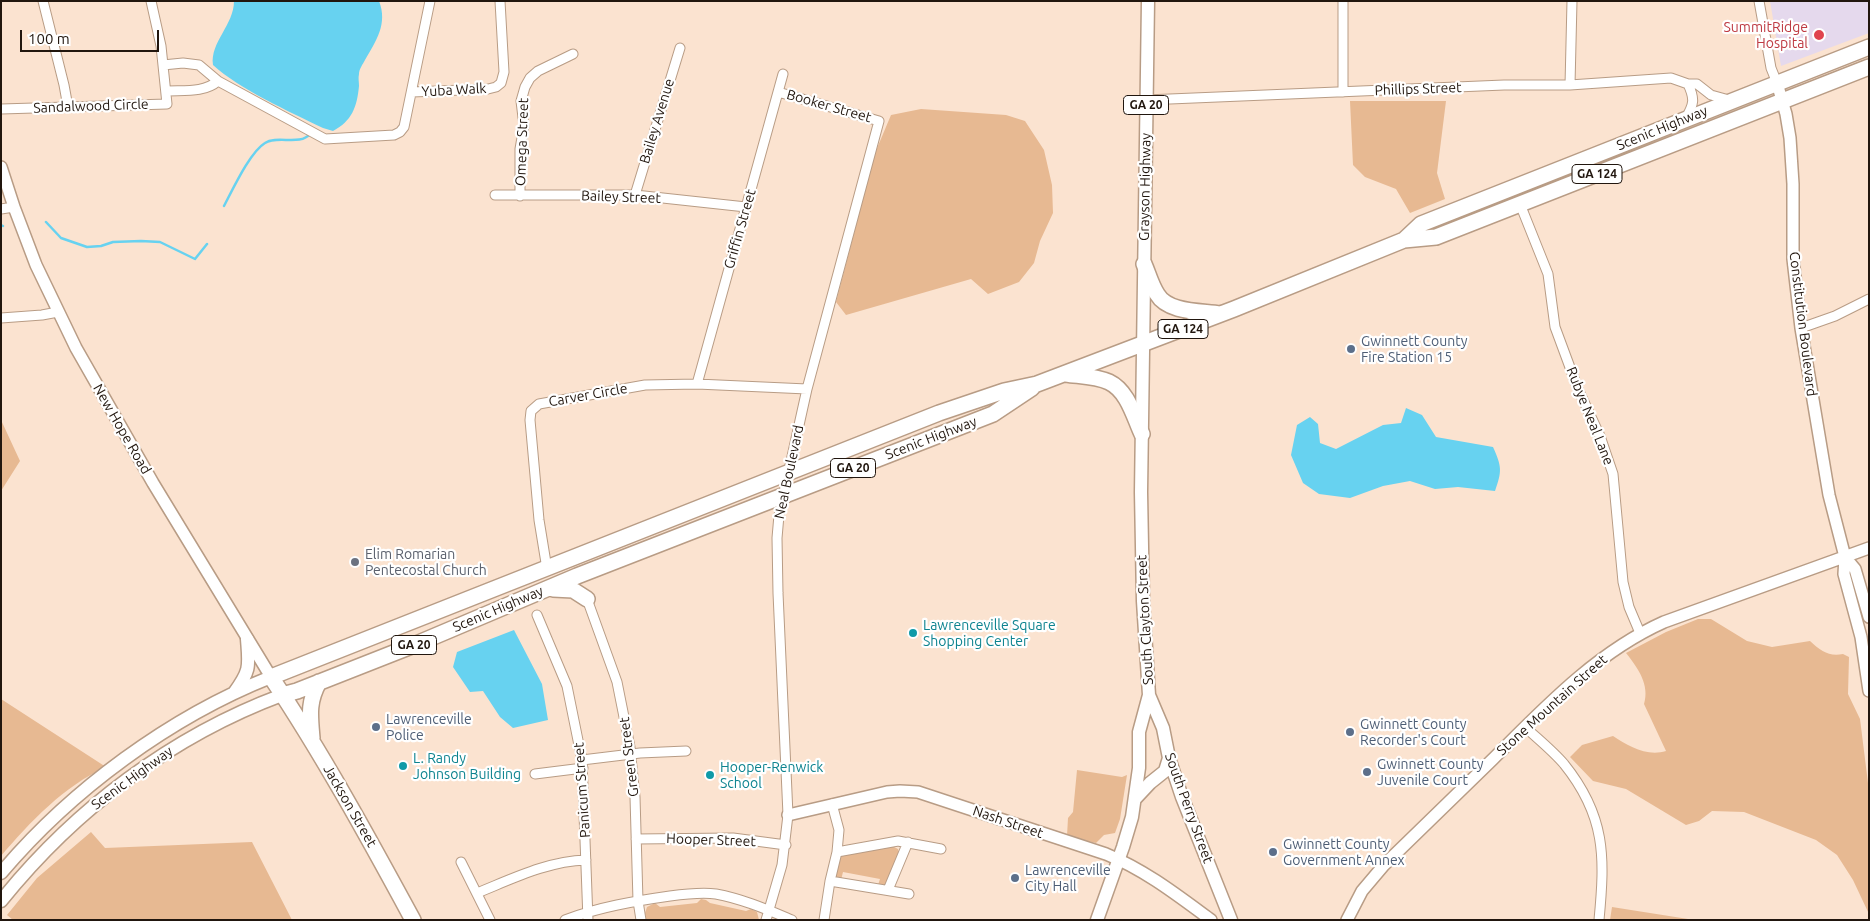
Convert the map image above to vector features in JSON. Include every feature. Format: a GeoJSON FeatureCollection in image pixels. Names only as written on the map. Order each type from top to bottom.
{"type":"FeatureCollection","features":[{"type":"Feature","properties":{"kind":"highway","name":"Scenic Highway"},"geometry":{"type":"LineString","coordinates":[[1404,240],[1421,224],[1869,47]]}},
{"type":"Feature","properties":{"kind":"highway","name":"Scenic Highway"},"geometry":{"type":"LineString","coordinates":[[271,678],[789,472],[983,398],[1037,384],[1222,314],[1404,240],[1436,237],[1869,67]]}},
{"type":"Feature","properties":{"kind":"highway"},"geometry":{"type":"LineString","coordinates":[[1513,187],[1520,204]]}},
{"type":"Feature","properties":{"kind":"highway"},"geometry":{"type":"LineString","coordinates":[[1144,264],[1157,295],[1168,304],[1186,309],[1222,314]]}},
{"type":"Feature","properties":{"kind":"highway"},"geometry":{"type":"LineString","coordinates":[[1064,373],[1103,380],[1116,386],[1124,394],[1142,434]]}},
{"type":"Feature","properties":{"kind":"highway","name":"Scenic Highway"},"geometry":{"type":"LineString","coordinates":[[282,695],[414,645],[546,589],[784,494],[993,414],[1037,384]]}},
{"type":"Feature","properties":{"kind":"highway"},"geometry":{"type":"LineString","coordinates":[[587,599],[586,584],[593,570]]}},
{"type":"Feature","properties":{"kind":"highway"},"geometry":{"type":"LineString","coordinates":[[546,589],[573,590],[587,599]]}},
{"type":"Feature","properties":{"kind":"highway","name":"Jackson Street"},"geometry":{"type":"LineString","coordinates":[[271,678],[313,742],[413,920]]}},
{"type":"Feature","properties":{"kind":"highway"},"geometry":{"type":"LineString","coordinates":[[313,742],[310,705],[312,694],[319,682]]}},
{"type":"Feature","properties":{"kind":"main road","name":"Grayson Highway"},"geometry":{"type":"LineString","coordinates":[[1143,343],[1148,1]]}},
{"type":"Feature","properties":{"kind":"main road","name":"South Clayton Street"},"geometry":{"type":"LineString","coordinates":[[1097,920],[1128,832],[1139,768],[1139,732],[1149,695],[1142,571],[1143,343]]}},
{"type":"Feature","properties":{"kind":"main road"},"geometry":{"type":"LineString","coordinates":[[233,695],[244,679],[248,669],[247,639]]}},
{"type":"Feature","properties":{"kind":"main road","name":"Scenic Highway"},"geometry":{"type":"LineString","coordinates":[[1,873],[53,818],[106,774],[143,747],[202,710],[271,678]]}},
{"type":"Feature","properties":{"kind":"main road","name":"Scenic Highway"},"geometry":{"type":"LineString","coordinates":[[1,901],[42,854],[87,811],[108,794],[183,742],[224,719],[282,695]]}},
{"type":"Feature","properties":{"kind":"main road","name":"South Perry Street"},"geometry":{"type":"LineString","coordinates":[[1149,695],[1163,728],[1169,758],[1182,797],[1231,920]]}},
{"type":"Feature","properties":{"kind":"main road"},"geometry":{"type":"LineString","coordinates":[[1135,799],[1165,771],[1168,767],[1169,758]]}},
{"type":"Feature","properties":{"kind":"street"},"geometry":{"type":"LineString","coordinates":[[43,1],[68,107]]}},
{"type":"Feature","properties":{"kind":"street","name":"Sandalwood Circle"},"geometry":{"type":"LineString","coordinates":[[1,109],[167,104],[160,38],[151,1]]}},
{"type":"Feature","properties":{"kind":"street"},"geometry":{"type":"LineString","coordinates":[[163,65],[183,63],[198,65],[218,81],[325,139],[394,136],[404,127],[430,1]]}},
{"type":"Feature","properties":{"kind":"street","name":"Yuba Walk"},"geometry":{"type":"LineString","coordinates":[[412,92],[488,89],[502,83],[504,72],[500,1]]}},
{"type":"Feature","properties":{"kind":"street"},"geometry":{"type":"LineString","coordinates":[[1343,1],[1343,92]]}},
{"type":"Feature","properties":{"kind":"street"},"geometry":{"type":"LineString","coordinates":[[1570,85],[1572,1]]}},
{"type":"Feature","properties":{"kind":"street","name":"Constitution Boulevard"},"geometry":{"type":"LineString","coordinates":[[1759,1],[1770,63],[1782,100],[1791,146],[1793,259],[1801,328],[1829,495],[1845,557],[1844,574],[1861,637],[1869,691]]}},
{"type":"Feature","properties":{"kind":"street","name":"Bailey Avenue"},"geometry":{"type":"LineString","coordinates":[[635,195],[680,48]]}},
{"type":"Feature","properties":{"kind":"street","name":"Omega Street"},"geometry":{"type":"LineString","coordinates":[[520,196],[520,149],[524,126],[521,102],[525,87],[530,78],[538,71],[573,54]]}},
{"type":"Feature","properties":{"kind":"street","name":"Griffin Street"},"geometry":{"type":"LineString","coordinates":[[697,384],[783,74]]}},
{"type":"Feature","properties":{"kind":"street","name":"Phillips Street"},"geometry":{"type":"LineString","coordinates":[[1146,100],[1570,85],[1671,78],[1688,84],[1698,84],[1711,95],[1732,101]]}},
{"type":"Feature","properties":{"kind":"street","name":"Sandalwood Circle"},"geometry":{"type":"LineString","coordinates":[[166,91],[201,90],[211,88],[218,81]]}},
{"type":"Feature","properties":{"kind":"street"},"geometry":{"type":"LineString","coordinates":[[1686,119],[1693,106],[1693,99],[1688,84]]}},
{"type":"Feature","properties":{"kind":"street","name":"Booker Street"},"geometry":{"type":"LineString","coordinates":[[778,92],[879,121]]}},
{"type":"Feature","properties":{"kind":"street","name":"Neal Boulevard"},"geometry":{"type":"LineString","coordinates":[[768,915],[786,846],[788,815],[777,538],[779,515],[807,389],[879,121]]}},
{"type":"Feature","properties":{"kind":"street","name":"New Hope Road"},"geometry":{"type":"LineString","coordinates":[[1,166],[33,257],[76,348],[153,482],[271,678]]}},
{"type":"Feature","properties":{"kind":"street","name":"Bailey Street"},"geometry":{"type":"LineString","coordinates":[[495,195],[635,195],[746,207]]}},
{"type":"Feature","properties":{"kind":"street","name":"Rubye Neal Lane"},"geometry":{"type":"LineString","coordinates":[[1520,204],[1548,274],[1554,328],[1578,389],[1600,436],[1613,474],[1623,582],[1640,632]]}},
{"type":"Feature","properties":{"kind":"street"},"geometry":{"type":"LineString","coordinates":[[1,209],[14,207]]}},
{"type":"Feature","properties":{"kind":"street"},"geometry":{"type":"LineString","coordinates":[[1801,328],[1835,316],[1869,298]]}},
{"type":"Feature","properties":{"kind":"street"},"geometry":{"type":"LineString","coordinates":[[1,318],[58,312]]}},
{"type":"Feature","properties":{"kind":"street","name":"Carver Circle"},"geometry":{"type":"LineString","coordinates":[[547,569],[536,487],[530,420],[531,411],[539,404],[638,386],[697,384],[807,389]]}},
{"type":"Feature","properties":{"kind":"street","name":"Stone Mountain Street"},"geometry":{"type":"LineString","coordinates":[[1348,920],[1357,898],[1372,878],[1526,727],[1599,661],[1640,632],[1719,601],[1869,548]]}},
{"type":"Feature","properties":{"kind":"street","name":"Constitution Boulevard"},"geometry":{"type":"LineString","coordinates":[[1845,557],[1855,569],[1869,617]]}},
{"type":"Feature","properties":{"kind":"street","name":"Green Street"},"geometry":{"type":"LineString","coordinates":[[587,599],[617,682],[632,754],[638,901],[641,920]]}},
{"type":"Feature","properties":{"kind":"street","name":"Panicum Street"},"geometry":{"type":"LineString","coordinates":[[537,615],[567,686],[582,764],[588,916]]}},
{"type":"Feature","properties":{"kind":"street"},"geometry":{"type":"LineString","coordinates":[[1526,727],[1565,765],[1589,803],[1597,822],[1603,858],[1599,920]]}},
{"type":"Feature","properties":{"kind":"street"},"geometry":{"type":"LineString","coordinates":[[535,774],[632,754],[686,751]]}},
{"type":"Feature","properties":{"kind":"street","name":"Nash Street"},"geometry":{"type":"LineString","coordinates":[[788,815],[887,792],[918,792],[1119,859],[1160,882],[1211,920]]}},
{"type":"Feature","properties":{"kind":"street"},"geometry":{"type":"LineString","coordinates":[[824,920],[837,852],[839,830],[832,804]]}},
{"type":"Feature","properties":{"kind":"street","name":"Hooper Street"},"geometry":{"type":"LineString","coordinates":[[636,839],[733,838],[786,846]]}},
{"type":"Feature","properties":{"kind":"street"},"geometry":{"type":"LineString","coordinates":[[837,852],[893,841],[941,849]]}},
{"type":"Feature","properties":{"kind":"street"},"geometry":{"type":"LineString","coordinates":[[888,890],[908,842]]}},
{"type":"Feature","properties":{"kind":"street"},"geometry":{"type":"LineString","coordinates":[[477,893],[549,865],[568,860],[586,860]]}},
{"type":"Feature","properties":{"kind":"street"},"geometry":{"type":"LineString","coordinates":[[461,862],[490,920]]}},
{"type":"Feature","properties":{"kind":"street"},"geometry":{"type":"LineString","coordinates":[[830,881],[909,894]]}},
{"type":"Feature","properties":{"kind":"street"},"geometry":{"type":"LineString","coordinates":[[565,920],[588,916],[638,901],[693,893],[735,898],[768,915],[792,920]]}},
{"type":"Feature","properties":{"kind":"shaded area","name":"SummitRidge Hospital"},"geometry":{"type":"Polygon","coordinates":[[[1770,1],[1869,1],[1869,33],[1781,66],[1770,1]]]}},
{"type":"Feature","properties":{"kind":"shaded area"},"geometry":{"type":"Polygon","coordinates":[[[1350,101],[1446,101],[1437,173],[1445,199],[1410,213],[1396,189],[1365,177],[1353,165],[1350,101]]]}},
{"type":"Feature","properties":{"kind":"shaded area"},"geometry":{"type":"Polygon","coordinates":[[[921,109],[1006,115],[1025,121],[1044,150],[1052,185],[1053,213],[1040,241],[1034,263],[1019,282],[988,294],[971,279],[846,315],[836,302],[875,153],[891,115],[921,109]]]}},
{"type":"Feature","properties":{"kind":"shaded area"},"geometry":{"type":"Polygon","coordinates":[[[1,420],[20,461],[1,491],[1,420]]]}},
{"type":"Feature","properties":{"kind":"shaded area"},"geometry":{"type":"Polygon","coordinates":[[[1698,619],[1711,619],[1747,641],[1772,647],[1810,641],[1825,652],[1833,655],[1843,654],[1849,657],[1848,694],[1860,719],[1869,791],[1869,914],[1853,880],[1837,855],[1816,840],[1744,812],[1712,811],[1699,821],[1686,825],[1626,789],[1593,781],[1570,757],[1582,745],[1613,736],[1631,747],[1645,752],[1666,751],[1644,704],[1645,690],[1642,677],[1626,653],[1666,632],[1698,619]]]}},
{"type":"Feature","properties":{"kind":"shaded area"},"geometry":{"type":"Polygon","coordinates":[[[1,699],[106,767],[76,784],[49,806],[1,856],[1,699]]]}},
{"type":"Feature","properties":{"kind":"shaded area"},"geometry":{"type":"Polygon","coordinates":[[[1077,770],[1122,777],[1127,775],[1120,819],[1115,833],[1104,835],[1096,843],[1067,836],[1068,818],[1073,812],[1077,770]]]}},
{"type":"Feature","properties":{"kind":"shaded area"},"geometry":{"type":"Polygon","coordinates":[[[91,832],[105,848],[252,842],[292,920],[13,920],[7,915],[37,878],[91,832]]]}},
{"type":"Feature","properties":{"kind":"shaded area"},"geometry":{"type":"Polygon","coordinates":[[[892,846],[898,849],[899,854],[886,886],[878,885],[880,879],[843,872],[841,880],[833,878],[838,856],[892,846]]]}},
{"type":"Feature","properties":{"kind":"shaded area"},"geometry":{"type":"Polygon","coordinates":[[[701,899],[710,903],[746,911],[751,909],[757,912],[759,920],[646,920],[645,913],[647,907],[655,903],[660,907],[697,903],[701,899]]]}},
{"type":"Feature","properties":{"kind":"shaded area"},"geometry":{"type":"Polygon","coordinates":[[[1612,907],[1688,919],[1688,920],[1610,920],[1612,907]]]}},
{"type":"Feature","properties":{"kind":"water"},"geometry":{"type":"Polygon","coordinates":[[[234,1],[379,1],[382,17],[380,32],[360,70],[357,100],[352,113],[345,123],[333,131],[323,128],[237,83],[213,65],[215,49],[230,18],[234,1]]]}},
{"type":"Feature","properties":{"kind":"water"},"geometry":{"type":"Polygon","coordinates":[[[1406,408],[1422,415],[1436,437],[1493,447],[1500,469],[1495,491],[1458,487],[1435,489],[1410,481],[1383,486],[1350,498],[1319,494],[1303,483],[1291,455],[1297,425],[1310,417],[1318,424],[1320,443],[1336,449],[1383,425],[1401,423],[1406,408]]]}},
{"type":"Feature","properties":{"kind":"water"},"geometry":{"type":"Polygon","coordinates":[[[514,630],[542,684],[548,720],[513,728],[500,717],[483,691],[470,692],[453,667],[457,652],[514,630]]]}},
{"type":"Feature","properties":{"kind":"waterway"},"geometry":{"type":"LineString","coordinates":[[224,206],[242,172],[259,148],[270,141],[295,140],[306,138],[310,134]]}},
{"type":"Feature","properties":{"kind":"waterway"},"geometry":{"type":"LineString","coordinates":[[46,222],[61,238],[87,247],[101,246],[113,242],[160,242],[195,259],[207,244]]}},
{"type":"Feature","properties":{"kind":"place","name":"SummitRidge Hospital"},"geometry":{"type":"Point","coordinates":[1819,35]}},
{"type":"Feature","properties":{"kind":"place","name":"Gwinnett County Fire Station 15"},"geometry":{"type":"Point","coordinates":[1351,349]}},
{"type":"Feature","properties":{"kind":"place","name":"Elim Romarian Pentecostal Church"},"geometry":{"type":"Point","coordinates":[355,562]}},
{"type":"Feature","properties":{"kind":"place","name":"Lawrenceville Square Shopping Center"},"geometry":{"type":"Point","coordinates":[913,633]}},
{"type":"Feature","properties":{"kind":"place","name":"Lawrenceville Police"},"geometry":{"type":"Point","coordinates":[376,727]}},
{"type":"Feature","properties":{"kind":"place","name":"Gwinnett County Recorder's Court"},"geometry":{"type":"Point","coordinates":[1350,732]}},
{"type":"Feature","properties":{"kind":"place","name":"L. Randy Johnson Building"},"geometry":{"type":"Point","coordinates":[403,766]}},
{"type":"Feature","properties":{"kind":"place","name":"Gwinnett County Juvenile Court"},"geometry":{"type":"Point","coordinates":[1367,772]}},
{"type":"Feature","properties":{"kind":"place","name":"Hooper-Renwick School"},"geometry":{"type":"Point","coordinates":[710,775]}},
{"type":"Feature","properties":{"kind":"place","name":"Gwinnett County Government Annex"},"geometry":{"type":"Point","coordinates":[1273,852]}},
{"type":"Feature","properties":{"kind":"place","name":"Lawrenceville City Hall"},"geometry":{"type":"Point","coordinates":[1015,878]}}]}
